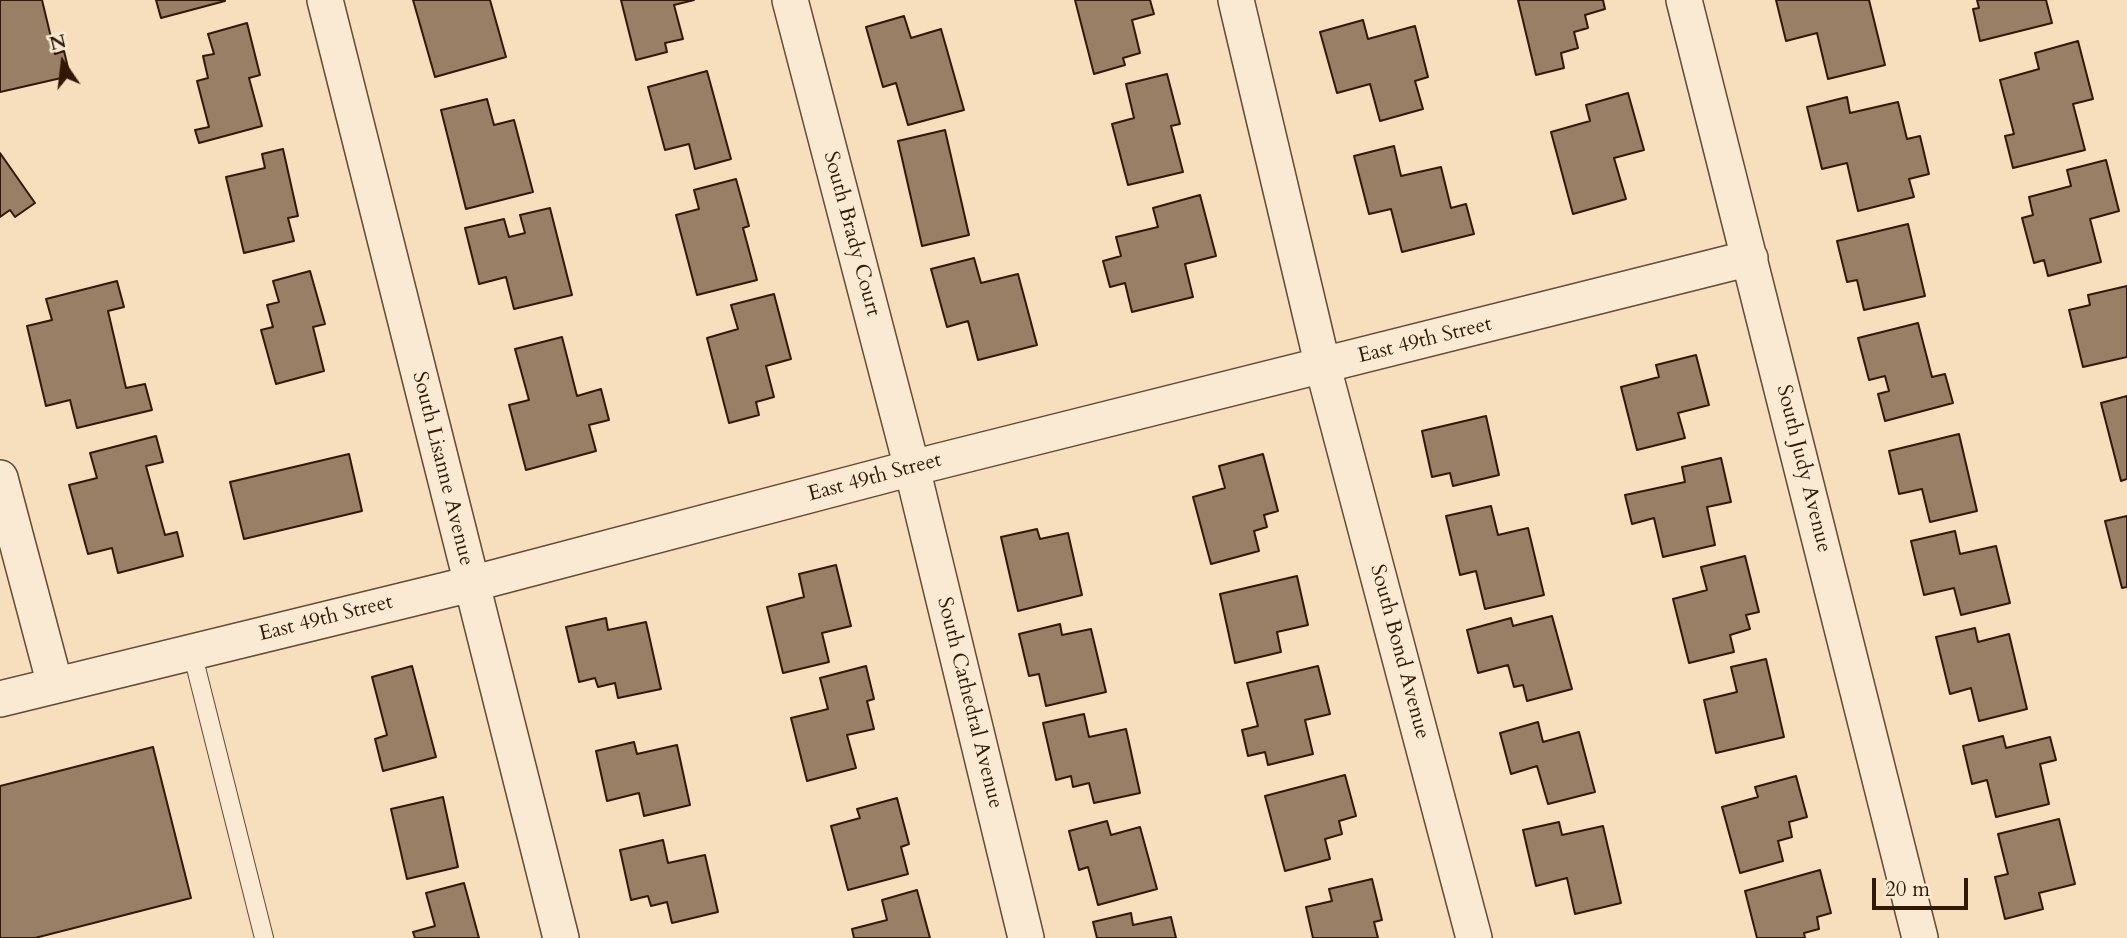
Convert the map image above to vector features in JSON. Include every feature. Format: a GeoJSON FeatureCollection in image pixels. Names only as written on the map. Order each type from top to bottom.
{"type":"FeatureCollection","features":[{"type":"Feature","properties":{"kind":"street","name":"South Lisanne Avenue"},"geometry":{"type":"LineString","coordinates":[[325,0],[561,938]]}},
{"type":"Feature","properties":{"kind":"street","name":"South Brady Court"},"geometry":{"type":"LineString","coordinates":[[790,0],[912,468]]}},
{"type":"Feature","properties":{"kind":"street"},"geometry":{"type":"LineString","coordinates":[[1236,0],[1324,367]]}},
{"type":"Feature","properties":{"kind":"street","name":"South Judy Avenue"},"geometry":{"type":"LineString","coordinates":[[1684,0],[1920,938]]}},
{"type":"Feature","properties":{"kind":"street","name":"East 49th Street"},"geometry":{"type":"LineString","coordinates":[[0,699],[471,584],[912,468],[1324,367],[1750,258]]}},
{"type":"Feature","properties":{"kind":"street","name":"South Bond Avenue"},"geometry":{"type":"LineString","coordinates":[[1324,367],[1474,938]]}},
{"type":"Feature","properties":{"kind":"street","name":"South Cathedral Avenue"},"geometry":{"type":"LineString","coordinates":[[912,468],[1026,938]]}},
{"type":"Feature","properties":{"kind":"street"},"geometry":{"type":"LineString","coordinates":[[0,478],[55,685]]}},
{"type":"Feature","properties":{"kind":"lane"},"geometry":{"type":"LineString","coordinates":[[192,652],[259,937]]}},
{"type":"Feature","properties":{"kind":"building"},"geometry":{"type":"Polygon","coordinates":[[[0,0],[42,0],[55,54],[64,51],[70,76],[0,92],[0,0]]]}},
{"type":"Feature","properties":{"kind":"building"},"geometry":{"type":"Polygon","coordinates":[[[156,0],[225,0],[225,1],[161,18],[156,0]]]}},
{"type":"Feature","properties":{"kind":"building"},"geometry":{"type":"Polygon","coordinates":[[[413,0],[490,0],[506,57],[435,77],[413,0]]]}},
{"type":"Feature","properties":{"kind":"building"},"geometry":{"type":"Polygon","coordinates":[[[621,0],[694,0],[674,5],[683,39],[665,43],[667,52],[636,60],[621,0]]]}},
{"type":"Feature","properties":{"kind":"building"},"geometry":{"type":"Polygon","coordinates":[[[1075,0],[1150,0],[1154,14],[1132,20],[1140,53],[1123,58],[1125,65],[1094,74],[1075,0]]]}},
{"type":"Feature","properties":{"kind":"building"},"geometry":{"type":"Polygon","coordinates":[[[1518,0],[1603,0],[1605,9],[1585,15],[1588,28],[1574,32],[1578,48],[1561,53],[1564,68],[1536,75],[1518,0]]]}},
{"type":"Feature","properties":{"kind":"building"},"geometry":{"type":"Polygon","coordinates":[[[1776,0],[1869,0],[1885,65],[1828,79],[1817,33],[1786,41],[1776,0]]]}},
{"type":"Feature","properties":{"kind":"building"},"geometry":{"type":"Polygon","coordinates":[[[1977,0],[2046,0],[2052,23],[1980,41],[1973,9],[1979,8],[1977,0]]]}},
{"type":"Feature","properties":{"kind":"building"},"geometry":{"type":"Polygon","coordinates":[[[904,16],[911,38],[941,29],[964,110],[908,125],[896,83],[883,87],[866,27],[904,16]]]}},
{"type":"Feature","properties":{"kind":"building"},"geometry":{"type":"Polygon","coordinates":[[[1363,20],[1368,39],[1415,26],[1428,77],[1415,81],[1423,109],[1380,121],[1370,84],[1337,93],[1320,32],[1363,20]]]}},
{"type":"Feature","properties":{"kind":"building"},"geometry":{"type":"Polygon","coordinates":[[[247,23],[260,75],[249,78],[262,126],[199,143],[195,130],[209,127],[197,81],[208,78],[203,56],[214,54],[208,34],[247,23]]]}},
{"type":"Feature","properties":{"kind":"building"},"geometry":{"type":"Polygon","coordinates":[[[2078,41],[2093,99],[2073,104],[2085,150],[2013,168],[2005,136],[2014,134],[2000,80],[2039,69],[2035,53],[2078,41]]]}},
{"type":"Feature","properties":{"kind":"building"},"geometry":{"type":"Polygon","coordinates":[[[707,71],[731,159],[695,169],[689,144],[665,150],[648,87],[707,71]]]}},
{"type":"Feature","properties":{"kind":"building"},"geometry":{"type":"Polygon","coordinates":[[[1167,74],[1180,124],[1171,126],[1183,172],[1128,185],[1112,124],[1134,118],[1126,84],[1167,74]]]}},
{"type":"Feature","properties":{"kind":"building"},"geometry":{"type":"Polygon","coordinates":[[[1628,93],[1644,150],[1614,158],[1626,199],[1573,214],[1551,132],[1590,121],[1586,105],[1628,93]]]}},
{"type":"Feature","properties":{"kind":"building"},"geometry":{"type":"Polygon","coordinates":[[[1847,97],[1850,113],[1898,102],[1907,139],[1920,136],[1929,174],[1909,179],[1914,197],[1858,211],[1847,163],[1822,169],[1807,107],[1847,97]]]}},
{"type":"Feature","properties":{"kind":"building"},"geometry":{"type":"Polygon","coordinates":[[[487,99],[494,125],[514,120],[533,192],[466,209],[441,110],[487,99]]]}},
{"type":"Feature","properties":{"kind":"building"},"geometry":{"type":"Polygon","coordinates":[[[945,130],[969,235],[922,246],[898,141],[945,130]]]}},
{"type":"Feature","properties":{"kind":"building"},"geometry":{"type":"Polygon","coordinates":[[[1394,146],[1401,176],[1441,167],[1451,208],[1466,204],[1474,234],[1402,252],[1391,209],[1369,214],[1354,156],[1394,146]]]}},
{"type":"Feature","properties":{"kind":"building"},"geometry":{"type":"Polygon","coordinates":[[[283,149],[298,216],[288,218],[294,241],[244,253],[226,177],[265,168],[262,154],[283,149]]]}},
{"type":"Feature","properties":{"kind":"building"},"geometry":{"type":"Polygon","coordinates":[[[0,153],[35,203],[15,217],[10,210],[0,217],[0,153]]]}},
{"type":"Feature","properties":{"kind":"building"},"geometry":{"type":"Polygon","coordinates":[[[2106,160],[2119,211],[2090,219],[2101,262],[2048,276],[2044,260],[2034,263],[2022,218],[2033,215],[2029,197],[2071,186],[2067,170],[2106,160]]]}},
{"type":"Feature","properties":{"kind":"building"},"geometry":{"type":"Polygon","coordinates":[[[736,179],[749,226],[743,228],[757,280],[697,295],[676,215],[699,209],[694,190],[736,179]]]}},
{"type":"Feature","properties":{"kind":"building"},"geometry":{"type":"Polygon","coordinates":[[[1200,195],[1216,256],[1185,264],[1193,297],[1132,312],[1125,283],[1110,287],[1103,261],[1121,256],[1116,237],[1158,227],[1153,208],[1200,195]]]}},
{"type":"Feature","properties":{"kind":"building"},"geometry":{"type":"Polygon","coordinates":[[[550,208],[572,295],[514,309],[506,277],[479,284],[465,228],[504,219],[509,237],[525,233],[520,215],[550,208]]]}},
{"type":"Feature","properties":{"kind":"building"},"geometry":{"type":"Polygon","coordinates":[[[1908,224],[1925,296],[1864,310],[1857,280],[1847,282],[1837,241],[1908,224]]]}},
{"type":"Feature","properties":{"kind":"building"},"geometry":{"type":"Polygon","coordinates":[[[974,258],[981,283],[1018,274],[1037,345],[978,360],[968,321],[947,327],[931,269],[974,258]]]}},
{"type":"Feature","properties":{"kind":"building"},"geometry":{"type":"Polygon","coordinates":[[[310,271],[325,324],[313,327],[324,371],[276,384],[261,330],[273,327],[267,305],[279,302],[273,281],[310,271]]]}},
{"type":"Feature","properties":{"kind":"building"},"geometry":{"type":"Polygon","coordinates":[[[117,281],[124,307],[108,311],[126,388],[145,384],[152,410],[77,428],[70,400],[46,406],[27,326],[52,320],[46,299],[117,281]]]}},
{"type":"Feature","properties":{"kind":"building"},"geometry":{"type":"Polygon","coordinates":[[[2127,286],[2127,357],[2083,367],[2069,310],[2090,305],[2088,295],[2127,286]]]}},
{"type":"Feature","properties":{"kind":"building"},"geometry":{"type":"Polygon","coordinates":[[[774,294],[791,359],[766,366],[774,397],[756,402],[759,415],[729,423],[707,338],[738,329],[731,305],[774,294]]]}},
{"type":"Feature","properties":{"kind":"building"},"geometry":{"type":"Polygon","coordinates":[[[1918,323],[1932,377],[1945,374],[1953,403],[1885,421],[1878,394],[1889,391],[1885,376],[1869,380],[1858,338],[1918,323]]]}},
{"type":"Feature","properties":{"kind":"building"},"geometry":{"type":"Polygon","coordinates":[[[562,337],[577,396],[601,389],[609,420],[589,425],[596,451],[526,470],[509,405],[529,400],[515,349],[562,337]]]}},
{"type":"Feature","properties":{"kind":"building"},"geometry":{"type":"Polygon","coordinates":[[[1696,355],[1709,405],[1678,413],[1685,438],[1637,450],[1621,387],[1659,377],[1656,365],[1696,355]]]}},
{"type":"Feature","properties":{"kind":"building"},"geometry":{"type":"Polygon","coordinates":[[[2127,396],[2127,479],[2121,481],[2101,403],[2127,396]]]}},
{"type":"Feature","properties":{"kind":"building"},"geometry":{"type":"Polygon","coordinates":[[[1486,416],[1499,475],[1453,486],[1450,473],[1432,477],[1422,431],[1486,416]]]}},
{"type":"Feature","properties":{"kind":"building"},"geometry":{"type":"Polygon","coordinates":[[[1959,434],[1977,511],[1930,522],[1922,489],[1899,494],[1889,451],[1959,434]]]}},
{"type":"Feature","properties":{"kind":"building"},"geometry":{"type":"Polygon","coordinates":[[[156,436],[163,462],[146,466],[165,535],[177,532],[183,556],[118,573],[112,548],[88,554],[69,485],[97,478],[90,453],[156,436]]]}},
{"type":"Feature","properties":{"kind":"building"},"geometry":{"type":"Polygon","coordinates":[[[349,454],[362,511],[244,539],[230,482],[349,454]]]}},
{"type":"Feature","properties":{"kind":"building"},"geometry":{"type":"Polygon","coordinates":[[[1263,454],[1278,511],[1264,515],[1267,527],[1254,531],[1259,551],[1211,564],[1193,497],[1225,488],[1219,466],[1263,454]]]}},
{"type":"Feature","properties":{"kind":"building"},"geometry":{"type":"Polygon","coordinates":[[[1721,458],[1731,502],[1707,507],[1715,545],[1663,557],[1654,518],[1632,524],[1625,495],[1685,482],[1682,467],[1721,458]]]}},
{"type":"Feature","properties":{"kind":"building"},"geometry":{"type":"Polygon","coordinates":[[[1491,506],[1498,535],[1528,528],[1544,595],[1485,609],[1476,571],[1460,575],[1446,516],[1491,506]]]}},
{"type":"Feature","properties":{"kind":"building"},"geometry":{"type":"Polygon","coordinates":[[[2127,516],[2127,587],[2122,588],[2105,521],[2127,516]]]}},
{"type":"Feature","properties":{"kind":"building"},"geometry":{"type":"Polygon","coordinates":[[[1037,529],[1040,539],[1068,533],[1082,595],[1018,611],[1001,537],[1037,529]]]}},
{"type":"Feature","properties":{"kind":"building"},"geometry":{"type":"Polygon","coordinates":[[[1955,531],[1960,554],[1996,546],[2010,603],[1961,615],[1954,588],[1924,595],[1911,541],[1955,531]]]}},
{"type":"Feature","properties":{"kind":"building"},"geometry":{"type":"Polygon","coordinates":[[[1745,556],[1759,612],[1746,615],[1750,629],[1730,635],[1734,652],[1689,663],[1673,599],[1707,590],[1701,567],[1745,556]]]}},
{"type":"Feature","properties":{"kind":"building"},"geometry":{"type":"Polygon","coordinates":[[[836,565],[851,626],[822,633],[829,662],[783,673],[767,607],[804,597],[799,574],[836,565]]]}},
{"type":"Feature","properties":{"kind":"building"},"geometry":{"type":"Polygon","coordinates":[[[1297,576],[1308,625],[1277,632],[1281,652],[1235,663],[1220,594],[1297,576]]]}},
{"type":"Feature","properties":{"kind":"building"},"geometry":{"type":"Polygon","coordinates":[[[1552,616],[1572,689],[1527,701],[1523,685],[1514,687],[1508,665],[1478,673],[1467,630],[1511,618],[1513,626],[1552,616]]]}},
{"type":"Feature","properties":{"kind":"building"},"geometry":{"type":"Polygon","coordinates":[[[606,618],[608,630],[646,622],[661,689],[618,698],[615,683],[598,687],[595,678],[579,682],[566,627],[606,618]]]}},
{"type":"Feature","properties":{"kind":"building"},"geometry":{"type":"Polygon","coordinates":[[[1060,624],[1062,635],[1091,629],[1106,692],[1046,706],[1039,674],[1029,676],[1019,634],[1060,624]]]}},
{"type":"Feature","properties":{"kind":"building"},"geometry":{"type":"Polygon","coordinates":[[[1975,628],[1978,642],[2009,634],[2027,709],[1979,721],[1971,688],[1950,694],[1936,637],[1975,628]]]}},
{"type":"Feature","properties":{"kind":"building"},"geometry":{"type":"Polygon","coordinates":[[[1766,659],[1784,737],[1716,753],[1704,700],[1737,692],[1731,667],[1766,659]]]}},
{"type":"Feature","properties":{"kind":"building"},"geometry":{"type":"Polygon","coordinates":[[[412,666],[436,757],[383,771],[375,739],[387,735],[372,677],[412,666]]]}},
{"type":"Feature","properties":{"kind":"building"},"geometry":{"type":"Polygon","coordinates":[[[866,666],[874,699],[867,701],[874,729],[847,735],[856,768],[807,781],[791,718],[828,709],[820,678],[866,666]]]}},
{"type":"Feature","properties":{"kind":"building"},"geometry":{"type":"Polygon","coordinates":[[[1318,666],[1330,714],[1305,720],[1313,754],[1268,765],[1265,752],[1248,756],[1242,730],[1258,726],[1247,683],[1318,666]]]}},
{"type":"Feature","properties":{"kind":"building"},"geometry":{"type":"Polygon","coordinates":[[[1084,714],[1089,737],[1126,729],[1140,793],[1094,803],[1089,783],[1073,787],[1071,776],[1056,780],[1043,723],[1084,714]]]}},
{"type":"Feature","properties":{"kind":"building"},"geometry":{"type":"Polygon","coordinates":[[[1538,722],[1543,742],[1579,732],[1595,792],[1548,804],[1537,766],[1511,774],[1500,733],[1538,722]]]}},
{"type":"Feature","properties":{"kind":"building"},"geometry":{"type":"Polygon","coordinates":[[[2003,736],[2006,748],[2050,737],[2056,760],[2040,764],[2049,804],[1996,817],[1987,780],[1972,784],[1963,746],[2003,736]]]}},
{"type":"Feature","properties":{"kind":"building"},"geometry":{"type":"Polygon","coordinates":[[[634,742],[637,754],[677,745],[690,805],[644,816],[639,793],[607,801],[596,751],[634,742]]]}},
{"type":"Feature","properties":{"kind":"building"},"geometry":{"type":"Polygon","coordinates":[[[153,747],[191,898],[35,938],[0,938],[0,786],[153,747]]]}},
{"type":"Feature","properties":{"kind":"building"},"geometry":{"type":"Polygon","coordinates":[[[1345,775],[1356,816],[1339,821],[1342,834],[1325,839],[1330,859],[1285,871],[1265,796],[1345,775]]]}},
{"type":"Feature","properties":{"kind":"building"},"geometry":{"type":"Polygon","coordinates":[[[1796,776],[1807,817],[1789,822],[1792,837],[1778,841],[1783,861],[1740,873],[1722,807],[1758,797],[1755,787],[1796,776]]]}},
{"type":"Feature","properties":{"kind":"building"},"geometry":{"type":"Polygon","coordinates":[[[443,797],[458,867],[407,879],[391,809],[443,797]]]}},
{"type":"Feature","properties":{"kind":"building"},"geometry":{"type":"Polygon","coordinates":[[[897,798],[909,844],[901,847],[908,874],[848,890],[831,826],[860,818],[857,809],[897,798]]]}},
{"type":"Feature","properties":{"kind":"building"},"geometry":{"type":"Polygon","coordinates":[[[2059,819],[2075,884],[2039,893],[2043,909],[2005,919],[1995,877],[2008,874],[1998,834],[2059,819]]]}},
{"type":"Feature","properties":{"kind":"building"},"geometry":{"type":"Polygon","coordinates":[[[1107,821],[1111,835],[1140,827],[1157,889],[1098,905],[1088,867],[1079,870],[1069,831],[1107,821]]]}},
{"type":"Feature","properties":{"kind":"building"},"geometry":{"type":"Polygon","coordinates":[[[1559,822],[1562,835],[1603,826],[1621,903],[1575,914],[1567,878],[1536,886],[1523,830],[1559,822]]]}},
{"type":"Feature","properties":{"kind":"building"},"geometry":{"type":"Polygon","coordinates":[[[663,840],[668,863],[705,855],[718,912],[672,923],[667,902],[651,906],[648,896],[631,900],[620,850],[663,840]]]}},
{"type":"Feature","properties":{"kind":"building"},"geometry":{"type":"Polygon","coordinates":[[[1820,870],[1831,913],[1817,917],[1819,929],[1804,933],[1805,938],[1757,938],[1745,891],[1820,870]]]}},
{"type":"Feature","properties":{"kind":"building"},"geometry":{"type":"Polygon","coordinates":[[[1372,879],[1382,920],[1374,922],[1378,938],[1313,938],[1306,907],[1332,901],[1329,889],[1372,879]]]}},
{"type":"Feature","properties":{"kind":"building"},"geometry":{"type":"Polygon","coordinates":[[[464,883],[479,938],[415,938],[413,932],[435,926],[426,893],[464,883]]]}},
{"type":"Feature","properties":{"kind":"building"},"geometry":{"type":"Polygon","coordinates":[[[917,890],[930,938],[854,938],[852,929],[887,920],[882,900],[917,890]]]}},
{"type":"Feature","properties":{"kind":"building"},"geometry":{"type":"Polygon","coordinates":[[[1131,913],[1133,925],[1171,917],[1176,938],[1097,938],[1093,922],[1131,913]]]}}]}
